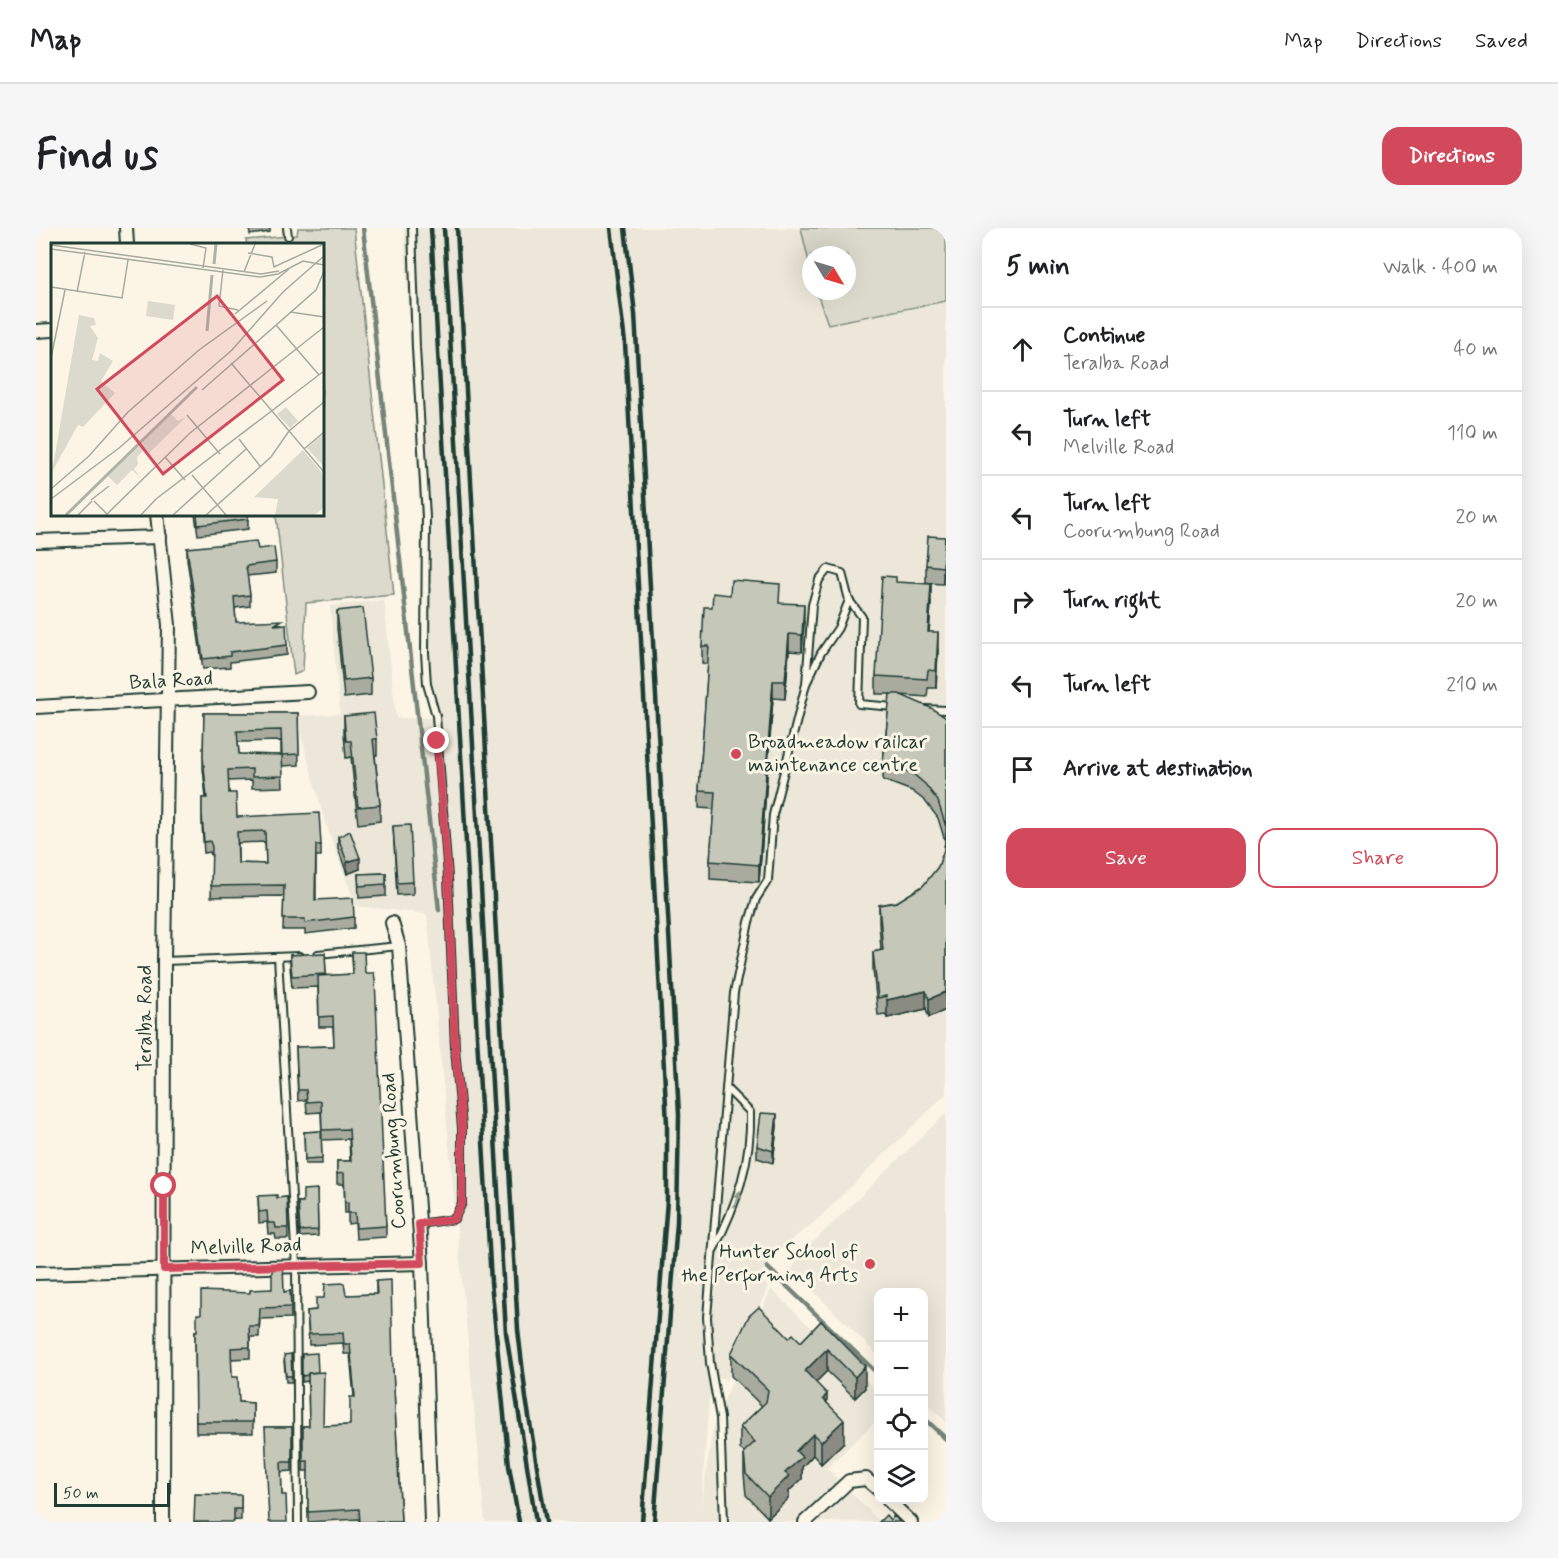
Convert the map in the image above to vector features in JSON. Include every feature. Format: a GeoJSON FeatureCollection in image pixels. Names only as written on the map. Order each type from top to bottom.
{"type":"FeatureCollection","features":[{"type":"Feature","properties":{"kind":"street"},"geometry":{"type":"LineString","coordinates":[[126,228],[127,243]]}},
{"type":"Feature","properties":{"kind":"street"},"geometry":{"type":"LineString","coordinates":[[36,331],[51,330]]}},
{"type":"Feature","properties":{"kind":"street","name":"Teralba Road"},"geometry":{"type":"LineString","coordinates":[[157,516],[169,625],[164,961],[163,1522]]}},
{"type":"Feature","properties":{"kind":"street"},"geometry":{"type":"LineString","coordinates":[[36,541],[160,537]]}},
{"type":"Feature","properties":{"kind":"street","name":"Bala Road"},"geometry":{"type":"LineString","coordinates":[[36,707],[308,692]]}},
{"type":"Feature","properties":{"kind":"street","name":"Coorumbung Road"},"geometry":{"type":"LineString","coordinates":[[392,923],[399,946],[422,1263],[431,1522]]}},
{"type":"Feature","properties":{"kind":"street","name":"Melville Road"},"geometry":{"type":"LineString","coordinates":[[36,1273],[422,1263]]}},
{"type":"Feature","properties":{"kind":"street"},"geometry":{"type":"LineString","coordinates":[[805,1522],[849,1480],[866,1479],[874,1486]]}},
{"type":"Feature","properties":{"kind":"street"},"geometry":{"type":"LineString","coordinates":[[892,1504],[911,1522]]}},
{"type":"Feature","properties":{"kind":"lane"},"geometry":{"type":"LineString","coordinates":[[288,228],[288,236]]}},
{"type":"Feature","properties":{"kind":"lane"},"geometry":{"type":"LineString","coordinates":[[412,228],[416,348],[426,517],[425,653],[427,684],[435,716],[448,877],[455,1048],[462,1128],[462,1203],[454,1219],[419,1224]]}},
{"type":"Feature","properties":{"kind":"lane"},"geometry":{"type":"LineString","coordinates":[[724,1522],[720,1418],[710,1363],[707,1317],[734,993],[749,922],[756,899],[768,880],[773,816],[806,684],[813,605],[819,580],[828,569],[843,573],[849,600],[862,617],[859,704],[902,707]]}},
{"type":"Feature","properties":{"kind":"lane"},"geometry":{"type":"LineString","coordinates":[[806,684],[821,653],[838,627],[849,600]]}},
{"type":"Feature","properties":{"kind":"lane"},"geometry":{"type":"LineString","coordinates":[[913,708],[946,710]]}},
{"type":"Feature","properties":{"kind":"lane"},"geometry":{"type":"LineString","coordinates":[[164,961],[278,957],[399,946]]}},
{"type":"Feature","properties":{"kind":"lane"},"geometry":{"type":"LineString","coordinates":[[278,957],[296,1265],[298,1522]]}},
{"type":"Feature","properties":{"kind":"lane"},"geometry":{"type":"LineString","coordinates":[[713,1253],[740,1193],[751,1136],[750,1112],[727,1089]]}},
{"type":"Feature","properties":{"kind":"shaded area"},"geometry":{"type":"Polygon","coordinates":[[[298,228],[354,228],[394,595],[306,603],[303,671],[294,675],[276,516],[324,516],[324,243],[247,243],[246,240],[297,235],[298,228]]]}},
{"type":"Feature","properties":{"kind":"shaded area"},"geometry":{"type":"Polygon","coordinates":[[[404,228],[801,228],[805,246],[802,246],[802,300],[819,300],[828,324],[946,301],[946,1094],[817,1220],[783,1246],[758,1276],[768,1287],[727,1380],[718,1377],[709,1398],[701,1506],[713,1427],[771,1289],[874,1388],[874,1423],[827,1468],[880,1522],[485,1522],[427,914],[356,906],[325,822],[296,716],[340,714],[330,606],[384,600],[396,718],[431,718],[404,228]]]}},
{"type":"Feature","properties":{"kind":"shaded area"},"geometry":{"type":"Polygon","coordinates":[[[801,228],[946,228],[946,301],[828,324],[819,300],[856,300],[856,246],[805,246],[801,228]]]}},
{"type":"Feature","properties":{"kind":"shaded area","name":"Hunter School of the Performing Arts"},"geometry":{"type":"Polygon","coordinates":[[[946,1113],[946,1422],[928,1404],[928,1288],[874,1288],[874,1351],[792,1270],[797,1258],[946,1113]]]}},
{"type":"Feature","properties":{"kind":"building"},"geometry":{"type":"Polygon","coordinates":[[[197,516],[248,516],[248,519],[198,525],[197,516]]]}},
{"type":"Feature","properties":{"kind":"building"},"geometry":{"type":"Polygon","coordinates":[[[928,536],[945,537],[943,567],[926,565],[928,536]]]}},
{"type":"Feature","properties":{"kind":"building"},"geometry":{"type":"Polygon","coordinates":[[[256,541],[258,549],[274,547],[276,562],[246,566],[250,595],[234,597],[236,622],[282,620],[274,625],[286,624],[287,645],[230,652],[230,656],[203,659],[187,548],[256,541]]]}},
{"type":"Feature","properties":{"kind":"building"},"geometry":{"type":"Polygon","coordinates":[[[882,576],[896,577],[896,582],[931,584],[928,632],[938,632],[936,671],[928,670],[927,679],[876,676],[882,576]]]}},
{"type":"Feature","properties":{"kind":"building","name":"Broadmeadow railcar maintenance centre"},"geometry":{"type":"Polygon","coordinates":[[[731,580],[780,584],[779,603],[804,604],[802,635],[789,634],[785,681],[773,681],[759,865],[710,861],[715,792],[699,791],[709,646],[702,646],[704,607],[712,607],[713,593],[730,595],[731,580]]]}},
{"type":"Feature","properties":{"kind":"building"},"geometry":{"type":"Polygon","coordinates":[[[363,608],[371,678],[344,681],[337,611],[363,608]]]}},
{"type":"Feature","properties":{"kind":"building"},"geometry":{"type":"Polygon","coordinates":[[[890,694],[899,694],[931,708],[946,718],[946,827],[938,801],[925,784],[912,773],[883,763],[890,694]]]}},
{"type":"Feature","properties":{"kind":"building"},"geometry":{"type":"Polygon","coordinates":[[[204,713],[298,713],[299,754],[282,755],[283,776],[252,777],[252,769],[228,770],[229,793],[236,793],[237,817],[319,813],[321,845],[316,845],[315,900],[353,898],[354,917],[305,923],[305,919],[283,919],[284,885],[211,886],[212,847],[210,841],[204,842],[202,814],[202,798],[207,798],[203,757],[204,713]],[[281,730],[237,731],[239,754],[282,755],[281,730]],[[265,831],[237,832],[238,863],[266,864],[265,831]]]}},
{"type":"Feature","properties":{"kind":"building"},"geometry":{"type":"Polygon","coordinates":[[[374,713],[377,739],[373,739],[380,805],[358,807],[351,741],[346,741],[344,716],[374,713]]]}},
{"type":"Feature","properties":{"kind":"building"},"geometry":{"type":"Polygon","coordinates":[[[410,825],[413,882],[397,883],[393,826],[410,825]]]}},
{"type":"Feature","properties":{"kind":"building"},"geometry":{"type":"Polygon","coordinates":[[[350,831],[360,858],[347,862],[338,837],[350,831]]]}},
{"type":"Feature","properties":{"kind":"building"},"geometry":{"type":"Polygon","coordinates":[[[946,832],[946,992],[929,999],[926,991],[887,1000],[886,996],[878,998],[873,952],[883,950],[879,905],[897,902],[923,886],[938,867],[944,850],[946,832]]]}},
{"type":"Feature","properties":{"kind":"building"},"geometry":{"type":"Polygon","coordinates":[[[386,873],[386,884],[359,886],[358,874],[386,873]]]}},
{"type":"Feature","properties":{"kind":"building"},"geometry":{"type":"Polygon","coordinates":[[[352,952],[364,952],[365,973],[374,973],[375,979],[386,1226],[356,1228],[355,1213],[348,1213],[348,1202],[345,1203],[344,1173],[337,1174],[337,1161],[351,1161],[349,1129],[322,1130],[321,1101],[307,1102],[306,1090],[298,1090],[296,1047],[334,1046],[333,1016],[319,1017],[318,976],[353,974],[352,952]]]}},
{"type":"Feature","properties":{"kind":"building"},"geometry":{"type":"Polygon","coordinates":[[[325,953],[326,974],[292,976],[290,955],[325,953]]]}},
{"type":"Feature","properties":{"kind":"building"},"geometry":{"type":"Polygon","coordinates":[[[761,1113],[777,1114],[773,1151],[757,1146],[761,1113]]]}},
{"type":"Feature","properties":{"kind":"building"},"geometry":{"type":"Polygon","coordinates":[[[321,1131],[322,1158],[305,1159],[304,1132],[321,1131]]]}},
{"type":"Feature","properties":{"kind":"building"},"geometry":{"type":"Polygon","coordinates":[[[317,1189],[318,1230],[300,1231],[298,1202],[303,1202],[303,1190],[317,1189]]]}},
{"type":"Feature","properties":{"kind":"building"},"geometry":{"type":"Polygon","coordinates":[[[277,1195],[277,1198],[287,1197],[288,1228],[276,1228],[275,1223],[268,1223],[267,1211],[259,1212],[258,1196],[277,1195]]]}},
{"type":"Feature","properties":{"kind":"building"},"geometry":{"type":"Polygon","coordinates":[[[283,1264],[284,1292],[290,1291],[291,1307],[260,1308],[259,1326],[249,1326],[250,1347],[231,1348],[232,1377],[238,1377],[239,1402],[253,1403],[253,1422],[196,1422],[195,1331],[197,1331],[197,1314],[201,1314],[201,1291],[250,1293],[250,1290],[272,1289],[272,1265],[283,1264]]]}},
{"type":"Feature","properties":{"kind":"building"},"geometry":{"type":"Polygon","coordinates":[[[391,1280],[401,1522],[360,1522],[359,1509],[308,1512],[308,1461],[303,1461],[303,1426],[309,1426],[308,1373],[324,1372],[323,1426],[350,1425],[350,1397],[355,1397],[350,1344],[344,1344],[343,1333],[309,1334],[307,1311],[316,1310],[316,1298],[324,1298],[325,1284],[344,1283],[346,1295],[377,1294],[376,1281],[391,1280]]]}},
{"type":"Feature","properties":{"kind":"building"},"geometry":{"type":"Polygon","coordinates":[[[759,1307],[789,1338],[793,1334],[801,1342],[821,1321],[865,1366],[855,1377],[827,1349],[805,1371],[827,1394],[823,1399],[844,1420],[821,1442],[813,1434],[796,1451],[802,1457],[785,1473],[789,1476],[768,1497],[746,1474],[744,1452],[755,1442],[740,1427],[766,1402],[768,1390],[731,1354],[749,1316],[759,1307]]]}},
{"type":"Feature","properties":{"kind":"building"},"geometry":{"type":"Polygon","coordinates":[[[317,1353],[318,1372],[302,1376],[302,1354],[317,1353]]]}},
{"type":"Feature","properties":{"kind":"building"},"geometry":{"type":"Polygon","coordinates":[[[291,1354],[292,1376],[286,1376],[284,1355],[291,1354]]]}},
{"type":"Feature","properties":{"kind":"building"},"geometry":{"type":"Polygon","coordinates":[[[265,1427],[292,1427],[292,1462],[281,1462],[282,1495],[286,1495],[287,1522],[269,1522],[265,1427]]]}},
{"type":"Feature","properties":{"kind":"building"},"geometry":{"type":"Polygon","coordinates":[[[195,1494],[241,1495],[241,1509],[234,1509],[234,1522],[194,1522],[195,1494]]]}},
{"type":"Feature","properties":{"kind":"building"},"geometry":{"type":"Polygon","coordinates":[[[886,1515],[890,1520],[894,1516],[900,1522],[879,1522],[886,1515]]]}},
{"type":"Feature","properties":{"kind":"waterway"},"geometry":{"type":"LineString","coordinates":[[363,228],[439,910]]}},
{"type":"Feature","properties":{"kind":"waterway"},"geometry":{"type":"LineString","coordinates":[[767,1267],[874,1370]]}},
{"type":"Feature","properties":{"kind":"waterway"},"geometry":{"type":"LineString","coordinates":[[928,1422],[946,1439]]}},
{"type":"Feature","properties":{"kind":"railway"},"geometry":{"type":"LineString","coordinates":[[431,228],[491,1282],[509,1466],[519,1522]]}},
{"type":"Feature","properties":{"kind":"railway"},"geometry":{"type":"LineString","coordinates":[[444,228],[506,1333],[536,1522]]}},
{"type":"Feature","properties":{"kind":"railway"},"geometry":{"type":"LineString","coordinates":[[457,228],[518,1330],[526,1398],[546,1522]]}},
{"type":"Feature","properties":{"kind":"railway"},"geometry":{"type":"LineString","coordinates":[[611,228],[625,343],[667,1124],[667,1200],[642,1522]]}},
{"type":"Feature","properties":{"kind":"railway"},"geometry":{"type":"LineString","coordinates":[[625,228],[635,314],[679,1115],[677,1222],[654,1522]]}},
{"type":"Feature","properties":{"kind":"place","name":"Broadmeadow railcar maintenance centre"},"geometry":{"type":"Point","coordinates":[736,754]}},
{"type":"Feature","properties":{"kind":"place","name":"Hunter School of the Performing Arts"},"geometry":{"type":"Point","coordinates":[870,1264]}},
{"type":"Feature","properties":{"kind":"route"},"geometry":{"type":"LineString","coordinates":[[164,1186],[164,1269],[422,1263],[419,1224],[454,1219],[462,1203],[462,1128],[455,1048],[448,877],[437,741]]}}]}
